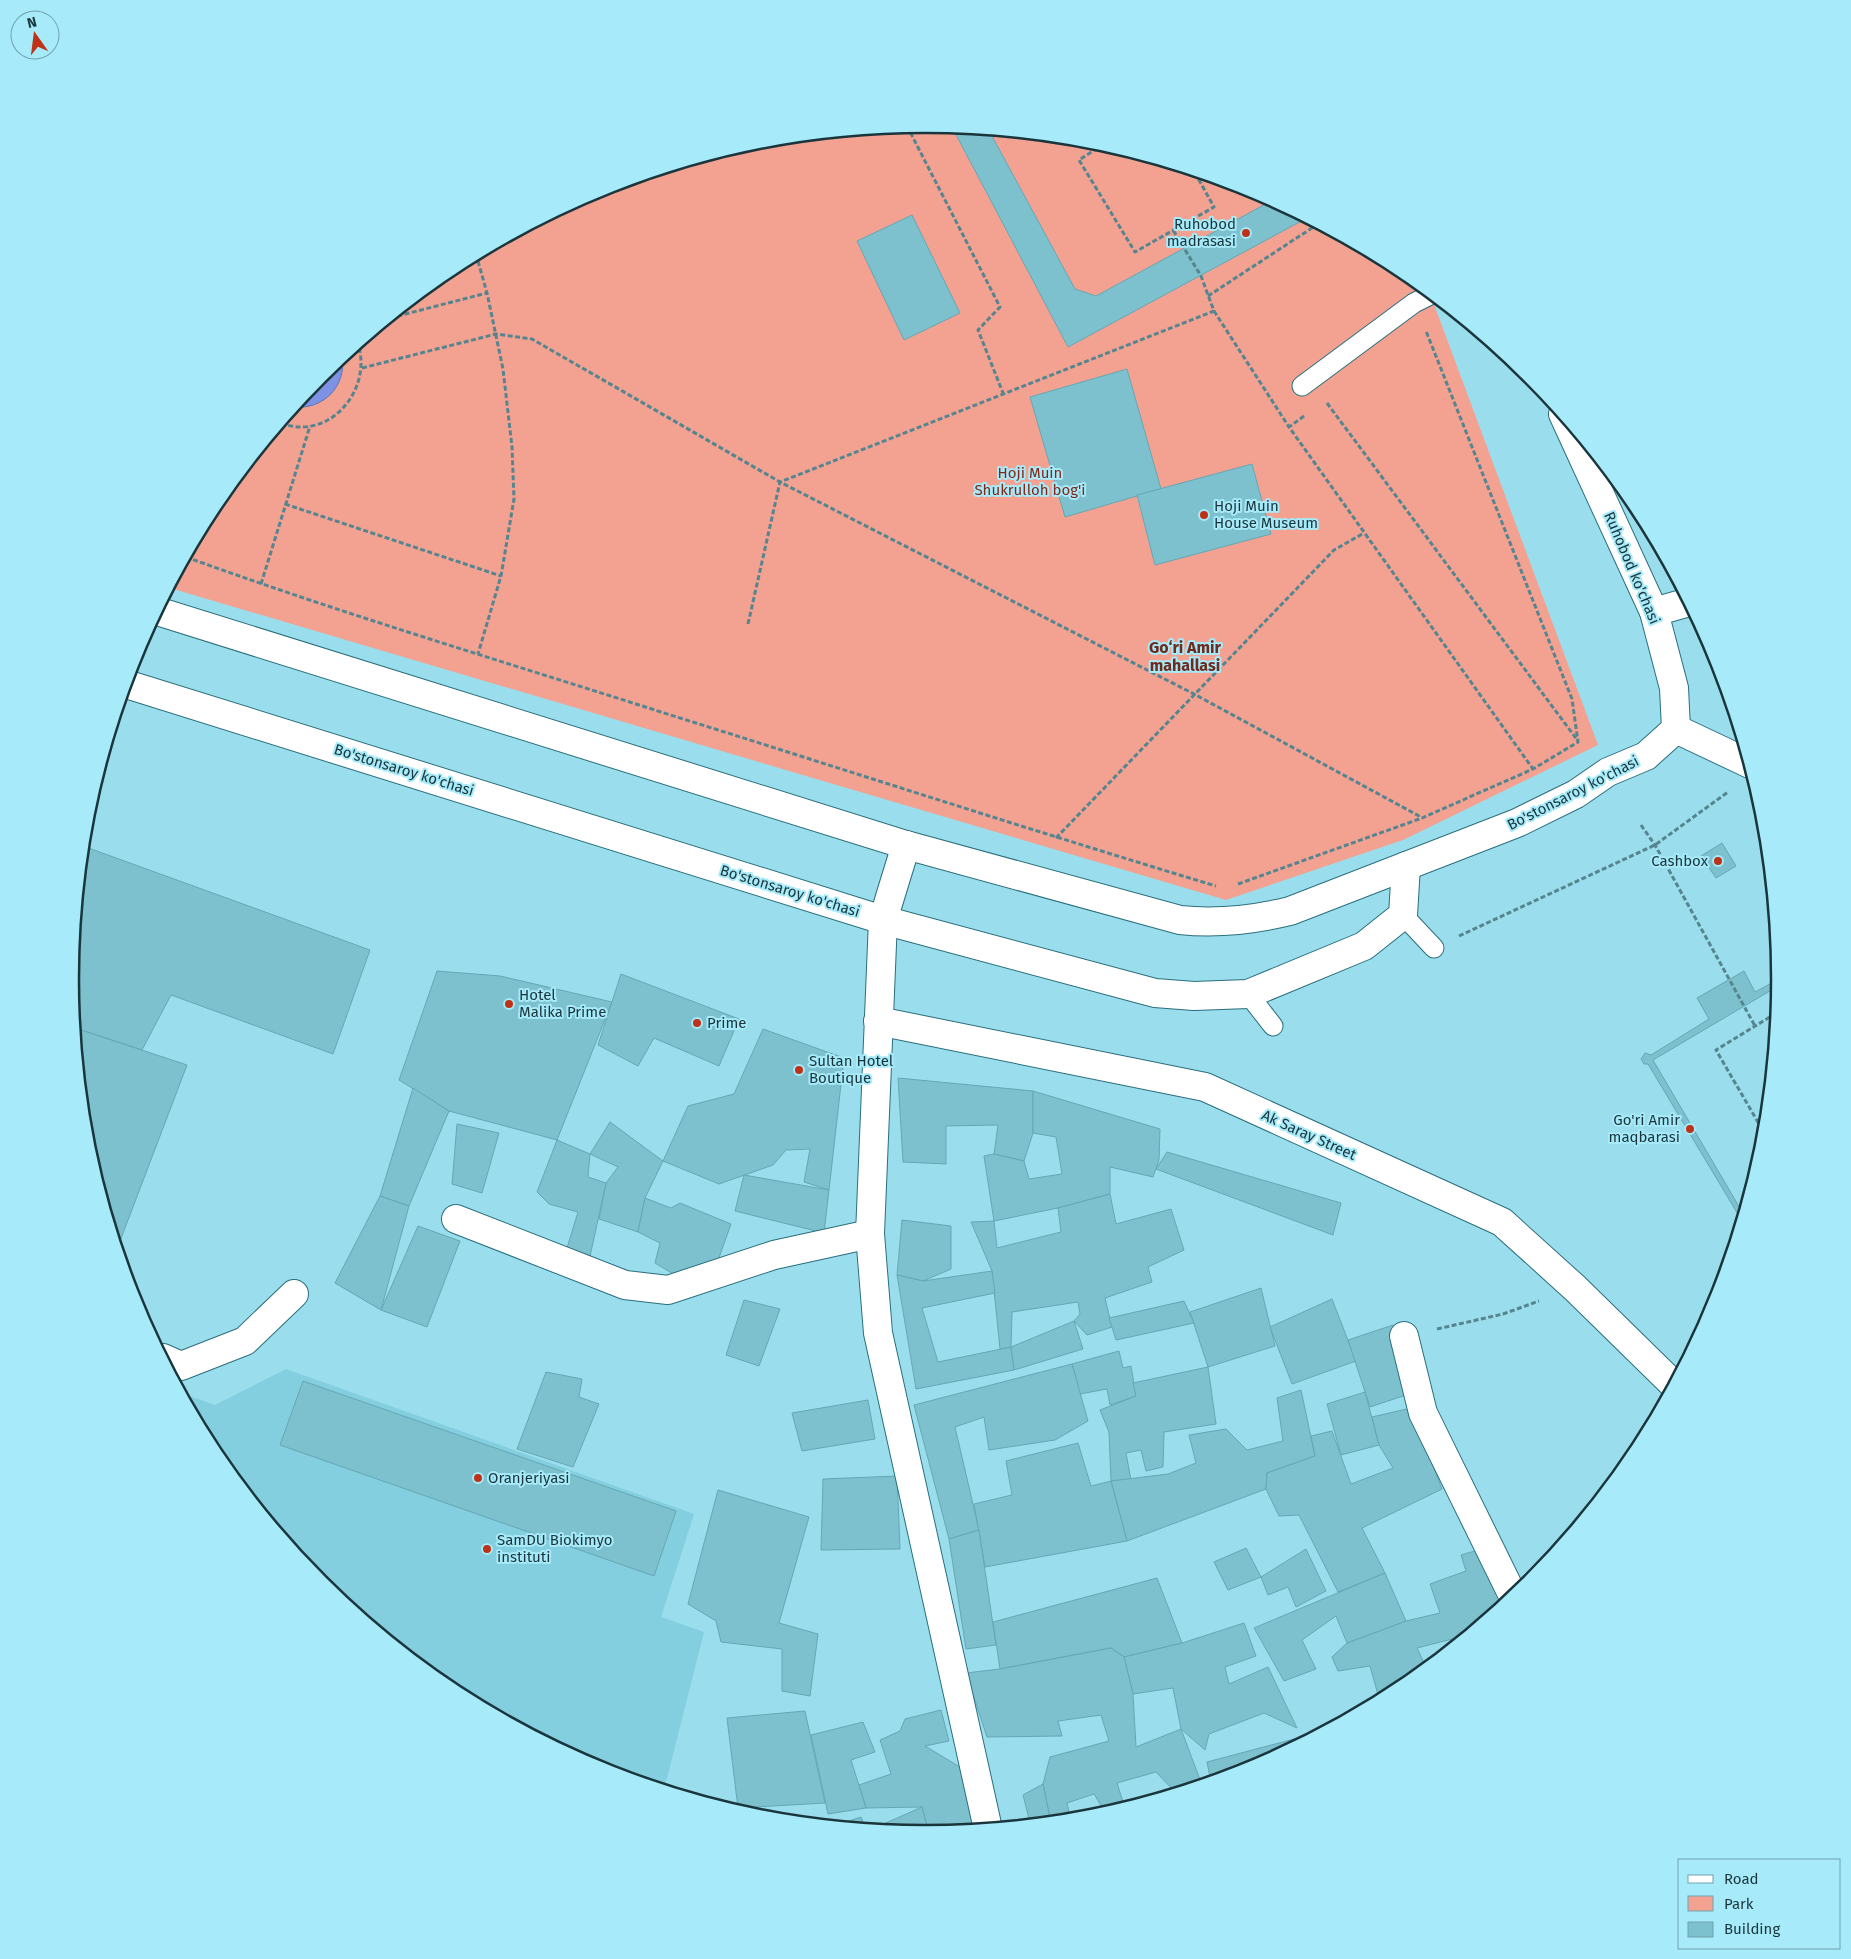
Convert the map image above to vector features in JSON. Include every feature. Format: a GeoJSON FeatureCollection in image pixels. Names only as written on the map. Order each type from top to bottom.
{"type":"FeatureCollection","features":[{"type":"Feature","properties":{"kind":"street","name":"Ruhobod ko'chasi"},"geometry":{"type":"LineString","coordinates":[[1572,433],[1654,612],[1674,688],[1676,729]]}},
{"type":"Feature","properties":{"kind":"street"},"geometry":{"type":"LineString","coordinates":[[1654,612],[1684,603]]}},
{"type":"Feature","properties":{"kind":"street","name":"Bo'stonsaroy ko'chasi"},"geometry":{"type":"LineString","coordinates":[[162,613],[906,845],[1180,920],[1204,922],[1230,922],[1290,911],[1517,823],[1567,798],[1608,772],[1646,756],[1676,729]]}},
{"type":"Feature","properties":{"kind":"street","name":"Bo'stonsaroy ko'chasi"},"geometry":{"type":"LineString","coordinates":[[132,686],[883,920],[1155,993],[1194,996],[1248,994],[1364,946],[1403,915]]}},
{"type":"Feature","properties":{"kind":"street"},"geometry":{"type":"LineString","coordinates":[[1676,729],[1743,761]]}},
{"type":"Feature","properties":{"kind":"street"},"geometry":{"type":"LineString","coordinates":[[906,845],[883,920],[870,1234],[878,1333],[987,1823]]}},
{"type":"Feature","properties":{"kind":"street"},"geometry":{"type":"LineString","coordinates":[[1403,915],[1406,866]]}},
{"type":"Feature","properties":{"kind":"street","name":"Ak Saray Street"},"geometry":{"type":"LineString","coordinates":[[878,1021],[1205,1087],[1502,1222],[1575,1288],[1670,1381]]}},
{"type":"Feature","properties":{"kind":"street"},"geometry":{"type":"LineString","coordinates":[[456,1219],[625,1285],[668,1290],[774,1255],[870,1234]]}},
{"type":"Feature","properties":{"kind":"street"},"geometry":{"type":"LineString","coordinates":[[170,1361],[181,1366],[245,1341],[294,1294]]}},
{"type":"Feature","properties":{"kind":"street"},"geometry":{"type":"LineString","coordinates":[[1404,1336],[1423,1413],[1510,1591]]}},
{"type":"Feature","properties":{"kind":"lane"},"geometry":{"type":"LineString","coordinates":[[1302,386],[1414,303],[1426,297]]}},
{"type":"Feature","properties":{"kind":"lane"},"geometry":{"type":"LineString","coordinates":[[1403,915],[1434,948]]}},
{"type":"Feature","properties":{"kind":"lane"},"geometry":{"type":"LineString","coordinates":[[1248,994],[1273,1026]]}},
{"type":"Feature","properties":{"kind":"path"},"geometry":{"type":"LineString","coordinates":[[911,134],[1000,307],[978,330],[1003,393]]}},
{"type":"Feature","properties":{"kind":"path"},"geometry":{"type":"LineString","coordinates":[[1095,150],[1079,160],[1135,252],[1214,207],[1198,178]]}},
{"type":"Feature","properties":{"kind":"path"},"geometry":{"type":"LineString","coordinates":[[1208,296],[1313,227]]}},
{"type":"Feature","properties":{"kind":"path"},"geometry":{"type":"LineString","coordinates":[[1172,230],[1201,276],[1214,311],[1289,427],[1533,769]]}},
{"type":"Feature","properties":{"kind":"path"},"geometry":{"type":"LineString","coordinates":[[478,261],[487,293],[502,369],[512,447],[514,499],[501,576],[478,654]]}},
{"type":"Feature","properties":{"kind":"path"},"geometry":{"type":"LineString","coordinates":[[1406,282],[1572,699],[1578,742]]}},
{"type":"Feature","properties":{"kind":"path"},"geometry":{"type":"LineString","coordinates":[[401,315],[487,293]]}},
{"type":"Feature","properties":{"kind":"path"},"geometry":{"type":"LineString","coordinates":[[780,482],[1214,311]]}},
{"type":"Feature","properties":{"kind":"path"},"geometry":{"type":"LineString","coordinates":[[362,368],[496,334],[532,339],[780,482],[1194,694],[1422,818]]}},
{"type":"Feature","properties":{"kind":"path"},"geometry":{"type":"LineString","coordinates":[[286,425],[310,426],[330,419],[346,406],[357,388],[362,368],[360,350]]}},
{"type":"Feature","properties":{"kind":"path"},"geometry":{"type":"LineString","coordinates":[[1325,400],[1578,742]]}},
{"type":"Feature","properties":{"kind":"path"},"geometry":{"type":"LineString","coordinates":[[1289,427],[1310,411]]}},
{"type":"Feature","properties":{"kind":"path"},"geometry":{"type":"LineString","coordinates":[[261,584],[310,426]]}},
{"type":"Feature","properties":{"kind":"path"},"geometry":{"type":"LineString","coordinates":[[748,624],[780,482]]}},
{"type":"Feature","properties":{"kind":"path"},"geometry":{"type":"LineString","coordinates":[[285,504],[501,576]]}},
{"type":"Feature","properties":{"kind":"path"},"geometry":{"type":"LineString","coordinates":[[1056,838],[1334,550],[1364,533]]}},
{"type":"Feature","properties":{"kind":"path"},"geometry":{"type":"LineString","coordinates":[[191,559],[261,584],[478,654],[1056,838],[1225,889]]}},
{"type":"Feature","properties":{"kind":"path"},"geometry":{"type":"LineString","coordinates":[[1234,886],[1422,818],[1533,769],[1578,742]]}},
{"type":"Feature","properties":{"kind":"path"},"geometry":{"type":"LineString","coordinates":[[1434,948],[1655,845],[1730,790]]}},
{"type":"Feature","properties":{"kind":"path"},"geometry":{"type":"LineString","coordinates":[[1641,825],[1655,845],[1755,1026]]}},
{"type":"Feature","properties":{"kind":"path"},"geometry":{"type":"LineString","coordinates":[[1759,1125],[1716,1050],[1771,1016]]}},
{"type":"Feature","properties":{"kind":"path"},"geometry":{"type":"LineString","coordinates":[[1404,1336],[1503,1314],[1575,1288]]}},
{"type":"Feature","properties":{"kind":"shaded area","name":"SamDU Biokimyo instituti"},"geometry":{"type":"Polygon","coordinates":[[[286,1369],[694,1514],[661,1617],[704,1632],[665,1785],[601,1762],[551,1739],[502,1713],[455,1684],[367,1616],[289,1538],[254,1495],[221,1450],[188,1395],[215,1405],[286,1369]]]}},
{"type":"Feature","properties":{"kind":"green space","name":"Hoji Muin Shukrulloh bog'i"},"geometry":{"type":"Polygon","coordinates":[[[926,133],[1036,140],[1091,149],[1145,162],[1198,178],[1250,197],[1300,220],[1349,246],[1396,275],[1433,302],[1598,745],[1403,840],[1226,900],[174,589],[221,509],[254,464],[289,421],[367,343],[455,275],[502,246],[551,220],[601,197],[653,178],[706,162],[760,149],[815,140],[870,135],[926,133]]]}},
{"type":"Feature","properties":{"kind":"water"},"geometry":{"type":"Polygon","coordinates":[[[343,366],[341,377],[331,394],[314,405],[302,407],[343,366]]]}},
{"type":"Feature","properties":{"kind":"building","name":"Ruhobod madrasasi"},"geometry":{"type":"Polygon","coordinates":[[[956,134],[994,136],[993,138],[1075,289],[1096,296],[1265,204],[1302,221],[1068,347],[956,134]]]}},
{"type":"Feature","properties":{"kind":"building"},"geometry":{"type":"Polygon","coordinates":[[[912,215],[960,313],[904,340],[857,241],[912,215]]]}},
{"type":"Feature","properties":{"kind":"building"},"geometry":{"type":"Polygon","coordinates":[[[1127,369],[1161,489],[1065,517],[1030,397],[1127,369]]]}},
{"type":"Feature","properties":{"kind":"building","name":"Hoji Muin House Museum"},"geometry":{"type":"Polygon","coordinates":[[[1252,464],[1271,534],[1155,565],[1137,495],[1252,464]]]}},
{"type":"Feature","properties":{"kind":"building","name":"Cashbox"},"geometry":{"type":"Polygon","coordinates":[[[1722,843],[1736,866],[1716,878],[1701,856],[1722,843]]]}},
{"type":"Feature","properties":{"kind":"building"},"geometry":{"type":"Polygon","coordinates":[[[89,848],[370,950],[333,1054],[171,995],[142,1050],[81,1030],[79,980],[81,924],[89,848]]]}},
{"type":"Feature","properties":{"kind":"building"},"geometry":{"type":"Polygon","coordinates":[[[437,971],[500,976],[612,1002],[557,1140],[449,1111],[399,1080],[437,971]]]}},
{"type":"Feature","properties":{"kind":"building","name":"Go'ri Amir maqbarasi"},"geometry":{"type":"Polygon","coordinates":[[[1744,971],[1755,992],[1772,983],[1772,990],[1653,1060],[1740,1208],[1738,1215],[1648,1064],[1644,1064],[1641,1059],[1645,1053],[1651,1055],[1709,1019],[1697,998],[1744,971]]]}},
{"type":"Feature","properties":{"kind":"building"},"geometry":{"type":"Polygon","coordinates":[[[621,974],[739,1019],[719,1066],[654,1038],[638,1066],[598,1045],[621,974]]]}},
{"type":"Feature","properties":{"kind":"building"},"geometry":{"type":"Polygon","coordinates":[[[763,1029],[844,1058],[829,1190],[804,1182],[810,1149],[786,1150],[773,1165],[719,1184],[663,1161],[688,1106],[734,1094],[763,1029]]]}},
{"type":"Feature","properties":{"kind":"building"},"geometry":{"type":"Polygon","coordinates":[[[81,1030],[187,1065],[120,1240],[95,1145],[86,1090],[81,1030]]]}},
{"type":"Feature","properties":{"kind":"building"},"geometry":{"type":"Polygon","coordinates":[[[898,1078],[1033,1091],[1033,1133],[1024,1161],[994,1154],[998,1125],[946,1126],[946,1164],[903,1162],[898,1078]]]}},
{"type":"Feature","properties":{"kind":"building"},"geometry":{"type":"Polygon","coordinates":[[[413,1088],[449,1111],[409,1206],[380,1196],[413,1088]]]}},
{"type":"Feature","properties":{"kind":"building"},"geometry":{"type":"Polygon","coordinates":[[[1033,1091],[1160,1129],[1159,1160],[1153,1177],[1110,1167],[1110,1194],[1058,1208],[994,1221],[984,1156],[994,1154],[1024,1161],[1029,1179],[1062,1174],[1056,1137],[1033,1133],[1033,1091]]]}},
{"type":"Feature","properties":{"kind":"building"},"geometry":{"type":"Polygon","coordinates":[[[610,1122],[663,1161],[645,1198],[638,1232],[599,1219],[606,1183],[618,1167],[590,1154],[610,1122]]]}},
{"type":"Feature","properties":{"kind":"building"},"geometry":{"type":"Polygon","coordinates":[[[457,1124],[499,1133],[482,1193],[452,1184],[457,1124]]]}},
{"type":"Feature","properties":{"kind":"building"},"geometry":{"type":"Polygon","coordinates":[[[557,1140],[590,1154],[588,1177],[606,1183],[589,1261],[563,1261],[578,1212],[549,1204],[537,1192],[557,1140]]]}},
{"type":"Feature","properties":{"kind":"building"},"geometry":{"type":"Polygon","coordinates":[[[1167,1152],[1341,1203],[1333,1235],[1156,1169],[1167,1152]]]}},
{"type":"Feature","properties":{"kind":"building"},"geometry":{"type":"Polygon","coordinates":[[[744,1175],[829,1190],[824,1233],[735,1211],[744,1175]]]}},
{"type":"Feature","properties":{"kind":"building"},"geometry":{"type":"Polygon","coordinates":[[[1110,1194],[1116,1224],[1171,1209],[1184,1250],[1148,1267],[1152,1282],[1105,1298],[1112,1327],[1087,1335],[1074,1321],[1080,1314],[1078,1302],[1012,1312],[1011,1347],[1000,1349],[992,1271],[971,1222],[994,1221],[997,1248],[1061,1232],[1058,1208],[1110,1194]]]}},
{"type":"Feature","properties":{"kind":"building"},"geometry":{"type":"Polygon","coordinates":[[[380,1196],[409,1206],[381,1310],[335,1283],[380,1196]]]}},
{"type":"Feature","properties":{"kind":"building"},"geometry":{"type":"Polygon","coordinates":[[[645,1198],[671,1208],[680,1203],[731,1224],[716,1266],[675,1275],[655,1263],[660,1243],[638,1232],[645,1198]]]}},
{"type":"Feature","properties":{"kind":"building"},"geometry":{"type":"Polygon","coordinates":[[[902,1220],[951,1226],[951,1269],[923,1281],[897,1275],[902,1220]]]}},
{"type":"Feature","properties":{"kind":"building"},"geometry":{"type":"Polygon","coordinates":[[[418,1226],[460,1241],[427,1327],[381,1310],[418,1226]]]}},
{"type":"Feature","properties":{"kind":"building"},"geometry":{"type":"Polygon","coordinates":[[[992,1271],[995,1293],[922,1308],[938,1362],[1011,1347],[1014,1370],[916,1389],[897,1275],[923,1281],[992,1271]]]}},
{"type":"Feature","properties":{"kind":"building"},"geometry":{"type":"Polygon","coordinates":[[[1261,1288],[1275,1346],[1208,1367],[1190,1312],[1261,1288]]]}},
{"type":"Feature","properties":{"kind":"building"},"geometry":{"type":"Polygon","coordinates":[[[1332,1299],[1356,1361],[1292,1384],[1270,1327],[1332,1299]]]}},
{"type":"Feature","properties":{"kind":"building"},"geometry":{"type":"Polygon","coordinates":[[[744,1300],[780,1309],[759,1366],[726,1355],[744,1300]]]}},
{"type":"Feature","properties":{"kind":"building"},"geometry":{"type":"Polygon","coordinates":[[[1184,1301],[1194,1323],[1116,1340],[1109,1318],[1184,1301]]]}},
{"type":"Feature","properties":{"kind":"building"},"geometry":{"type":"Polygon","coordinates":[[[1074,1321],[1083,1349],[1014,1370],[1011,1347],[1074,1321]]]}},
{"type":"Feature","properties":{"kind":"building"},"geometry":{"type":"Polygon","coordinates":[[[1393,1325],[1409,1394],[1370,1407],[1348,1340],[1393,1325]]]}},
{"type":"Feature","properties":{"kind":"building"},"geometry":{"type":"Polygon","coordinates":[[[1119,1351],[1123,1368],[1131,1366],[1136,1396],[1110,1405],[1107,1389],[1080,1394],[1072,1364],[1119,1351]]]}},
{"type":"Feature","properties":{"kind":"building"},"geometry":{"type":"Polygon","coordinates":[[[1072,1364],[1088,1421],[1055,1440],[989,1450],[984,1417],[955,1427],[979,1530],[949,1539],[914,1405],[1072,1364]]]}},
{"type":"Feature","properties":{"kind":"building"},"geometry":{"type":"Polygon","coordinates":[[[1208,1367],[1216,1424],[1164,1432],[1163,1467],[1146,1471],[1141,1450],[1126,1453],[1131,1480],[1111,1481],[1109,1432],[1100,1410],[1136,1396],[1133,1383],[1208,1367]]]}},
{"type":"Feature","properties":{"kind":"building"},"geometry":{"type":"Polygon","coordinates":[[[546,1372],[582,1379],[579,1397],[599,1404],[573,1467],[517,1449],[546,1372]]]}},
{"type":"Feature","properties":{"kind":"building","name":"Oranjeriyasi"},"geometry":{"type":"Polygon","coordinates":[[[303,1381],[676,1511],[654,1576],[280,1445],[303,1381]]]}},
{"type":"Feature","properties":{"kind":"building"},"geometry":{"type":"Polygon","coordinates":[[[1301,1390],[1315,1456],[1267,1473],[1266,1489],[1127,1541],[1111,1481],[1168,1474],[1196,1463],[1189,1435],[1226,1429],[1247,1450],[1283,1441],[1277,1398],[1301,1390]]]}},
{"type":"Feature","properties":{"kind":"building"},"geometry":{"type":"Polygon","coordinates":[[[1365,1392],[1379,1445],[1341,1455],[1327,1404],[1365,1392]]]}},
{"type":"Feature","properties":{"kind":"building"},"geometry":{"type":"Polygon","coordinates":[[[868,1400],[875,1439],[802,1451],[792,1413],[868,1400]]]}},
{"type":"Feature","properties":{"kind":"building"},"geometry":{"type":"Polygon","coordinates":[[[1411,1408],[1442,1489],[1362,1528],[1385,1573],[1338,1592],[1299,1515],[1279,1516],[1266,1489],[1267,1473],[1315,1456],[1311,1436],[1332,1431],[1351,1484],[1393,1468],[1379,1445],[1372,1417],[1411,1408]]]}},
{"type":"Feature","properties":{"kind":"building"},"geometry":{"type":"Polygon","coordinates":[[[1078,1443],[1091,1486],[1111,1481],[1127,1541],[985,1567],[974,1504],[1012,1495],[1006,1461],[1078,1443]]]}},
{"type":"Feature","properties":{"kind":"building"},"geometry":{"type":"Polygon","coordinates":[[[897,1476],[900,1549],[821,1550],[823,1479],[897,1476]]]}},
{"type":"Feature","properties":{"kind":"building"},"geometry":{"type":"Polygon","coordinates":[[[718,1490],[809,1517],[779,1623],[818,1634],[810,1696],[782,1691],[782,1649],[721,1642],[716,1621],[688,1604],[718,1490]]]}},
{"type":"Feature","properties":{"kind":"building"},"geometry":{"type":"Polygon","coordinates":[[[979,1530],[996,1645],[966,1649],[949,1539],[979,1530]]]}},
{"type":"Feature","properties":{"kind":"building"},"geometry":{"type":"Polygon","coordinates":[[[1246,1548],[1261,1577],[1228,1590],[1214,1562],[1246,1548]]]}},
{"type":"Feature","properties":{"kind":"building"},"geometry":{"type":"Polygon","coordinates":[[[1306,1549],[1326,1591],[1296,1607],[1288,1587],[1268,1595],[1261,1577],[1306,1549]]]}},
{"type":"Feature","properties":{"kind":"building"},"geometry":{"type":"Polygon","coordinates":[[[1478,1550],[1501,1600],[1484,1616],[1457,1638],[1417,1648],[1424,1663],[1378,1695],[1370,1666],[1338,1671],[1332,1657],[1347,1643],[1406,1621],[1440,1613],[1430,1584],[1466,1571],[1461,1555],[1478,1550]]]}},
{"type":"Feature","properties":{"kind":"building"},"geometry":{"type":"Polygon","coordinates":[[[1385,1573],[1406,1621],[1347,1643],[1336,1616],[1302,1640],[1316,1669],[1284,1681],[1254,1628],[1385,1573]]]}},
{"type":"Feature","properties":{"kind":"building"},"geometry":{"type":"Polygon","coordinates":[[[1157,1578],[1182,1643],[1124,1657],[1111,1648],[1000,1669],[993,1622],[1157,1578]]]}},
{"type":"Feature","properties":{"kind":"building"},"geometry":{"type":"Polygon","coordinates":[[[1244,1623],[1256,1656],[1225,1667],[1229,1684],[1268,1667],[1297,1728],[1264,1713],[1209,1734],[1205,1750],[1181,1729],[1173,1688],[1133,1694],[1124,1657],[1182,1643],[1244,1623]]]}},
{"type":"Feature","properties":{"kind":"building"},"geometry":{"type":"Polygon","coordinates":[[[1111,1648],[1124,1657],[1133,1694],[1136,1747],[1181,1729],[1200,1780],[1172,1789],[1156,1772],[1117,1783],[1123,1802],[1102,1807],[1094,1794],[1067,1803],[1069,1814],[1050,1817],[1043,1784],[1050,1757],[1109,1741],[1101,1715],[1058,1721],[1062,1736],[987,1737],[966,1673],[1000,1669],[1111,1648]]]}},
{"type":"Feature","properties":{"kind":"building"},"geometry":{"type":"Polygon","coordinates":[[[941,1710],[949,1741],[925,1746],[965,1770],[976,1824],[927,1826],[922,1807],[866,1808],[859,1785],[891,1774],[880,1740],[900,1731],[905,1719],[941,1710]]]}},
{"type":"Feature","properties":{"kind":"building"},"geometry":{"type":"Polygon","coordinates":[[[805,1711],[825,1803],[749,1807],[738,1805],[727,1718],[805,1711]]]}},
{"type":"Feature","properties":{"kind":"building"},"geometry":{"type":"Polygon","coordinates":[[[863,1722],[875,1752],[851,1760],[866,1808],[828,1814],[811,1735],[863,1722]]]}},
{"type":"Feature","properties":{"kind":"building"},"geometry":{"type":"Polygon","coordinates":[[[1298,1738],[1298,1740],[1250,1762],[1210,1777],[1207,1762],[1298,1738]]]}},
{"type":"Feature","properties":{"kind":"building"},"geometry":{"type":"Polygon","coordinates":[[[1043,1784],[1050,1817],[1029,1820],[1023,1795],[1043,1784]]]}},
{"type":"Feature","properties":{"kind":"building"},"geometry":{"type":"Polygon","coordinates":[[[922,1807],[927,1826],[926,1826],[883,1824],[922,1807]]]}},
{"type":"Feature","properties":{"kind":"building"},"geometry":{"type":"Polygon","coordinates":[[[861,1817],[864,1823],[846,1822],[861,1817]]]}},
{"type":"Feature","properties":{"kind":"place","name":"Ruhobod madrasasi"},"geometry":{"type":"Point","coordinates":[1246,233]}},
{"type":"Feature","properties":{"kind":"place","name":"Hoji Muin House Museum"},"geometry":{"type":"Point","coordinates":[1204,515]}},
{"type":"Feature","properties":{"kind":"place","name":"Cashbox"},"geometry":{"type":"Point","coordinates":[1718,861]}},
{"type":"Feature","properties":{"kind":"place","name":"Hotel Malika Prime"},"geometry":{"type":"Point","coordinates":[509,1004]}},
{"type":"Feature","properties":{"kind":"place","name":"Prime"},"geometry":{"type":"Point","coordinates":[697,1023]}},
{"type":"Feature","properties":{"kind":"place","name":"Sultan Hotel Boutique"},"geometry":{"type":"Point","coordinates":[799,1070]}},
{"type":"Feature","properties":{"kind":"place","name":"Go'ri Amir maqbarasi"},"geometry":{"type":"Point","coordinates":[1690,1129]}},
{"type":"Feature","properties":{"kind":"place","name":"Oranjeriyasi"},"geometry":{"type":"Point","coordinates":[478,1478]}},
{"type":"Feature","properties":{"kind":"place","name":"SamDU Biokimyo instituti"},"geometry":{"type":"Point","coordinates":[487,1549]}},
{"type":"Feature","properties":{"kind":"district","name":"Go‘ri Amir mahallasi"},"geometry":{"type":"Point","coordinates":[1185,656]}}]}
